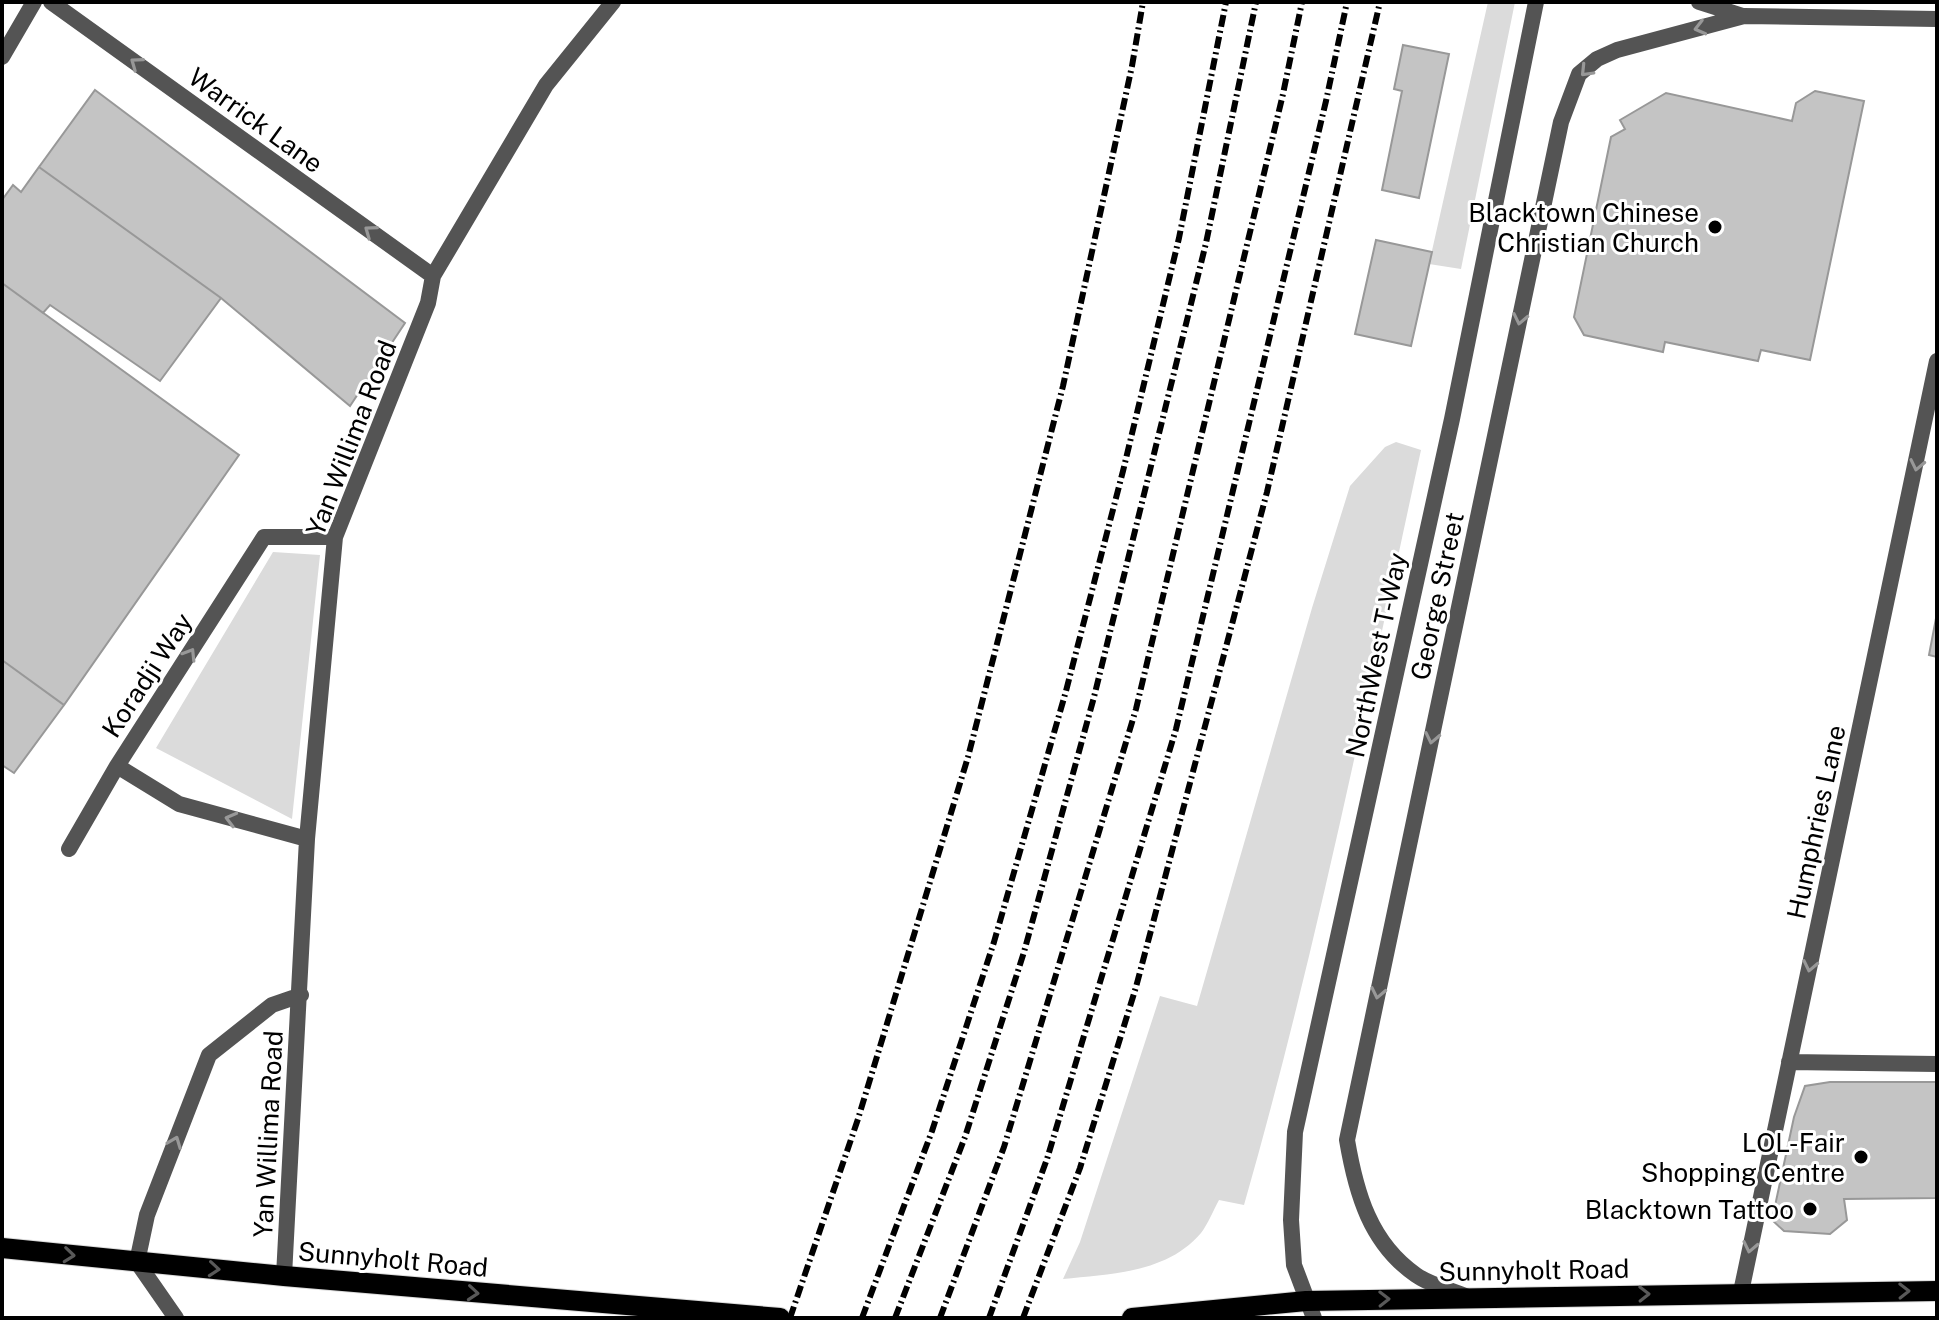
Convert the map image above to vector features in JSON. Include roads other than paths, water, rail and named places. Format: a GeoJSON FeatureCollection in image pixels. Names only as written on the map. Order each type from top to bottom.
{"type":"FeatureCollection","features":[{"type":"Feature","properties":{"kind":"main road","name":"Sunnyholt Road"},"geometry":{"type":"LineString","coordinates":[[2,1248],[284,1276],[780,1318]]}},
{"type":"Feature","properties":{"kind":"main road","name":"Sunnyholt Road"},"geometry":{"type":"LineString","coordinates":[[1132,1318],[1310,1310],[1468,1297],[1937,1291]]}},
{"type":"Feature","properties":{"kind":"street"},"geometry":{"type":"LineString","coordinates":[[2,57],[34,2]]}},
{"type":"Feature","properties":{"kind":"street","name":"Warrick Lane"},"geometry":{"type":"LineString","coordinates":[[51,2],[433,276]]}},
{"type":"Feature","properties":{"kind":"street","name":"Yan Willima Road"},"geometry":{"type":"LineString","coordinates":[[284,1276],[307,839],[335,537],[428,303],[433,276],[546,85],[613,2]]}},
{"type":"Feature","properties":{"kind":"street","name":"NorthWest T-Way"},"geometry":{"type":"LineString","coordinates":[[1310,1310],[1294,1265],[1291,1220],[1295,1132],[1452,419],[1536,2]]}},
{"type":"Feature","properties":{"kind":"street"},"geometry":{"type":"LineString","coordinates":[[1699,2],[1744,16],[1937,19]]}},
{"type":"Feature","properties":{"kind":"street","name":"George Street"},"geometry":{"type":"LineString","coordinates":[[1468,1297],[1418,1277],[1388,1251],[1365,1213],[1354,1180],[1347,1140],[1561,122],[1579,74],[1597,59],[1617,50],[1744,16]]}},
{"type":"Feature","properties":{"kind":"street","name":"Humphries Lane"},"geometry":{"type":"LineString","coordinates":[[1741,1292],[1937,361]]}},
{"type":"Feature","properties":{"kind":"street","name":"Koradji Way"},"geometry":{"type":"LineString","coordinates":[[307,839],[179,804],[117,766],[264,537],[335,537]]}},
{"type":"Feature","properties":{"kind":"street"},"geometry":{"type":"LineString","coordinates":[[69,849],[117,766]]}},
{"type":"Feature","properties":{"kind":"street","name":"Yan Willima Road"},"geometry":{"type":"LineString","coordinates":[[137,1262],[147,1215],[209,1055],[272,1005],[301,995]]}},
{"type":"Feature","properties":{"kind":"street"},"geometry":{"type":"LineString","coordinates":[[1789,1062],[1937,1064]]}},
{"type":"Feature","properties":{"kind":"street"},"geometry":{"type":"LineString","coordinates":[[137,1262],[176,1318]]}},
{"type":"Feature","properties":{"kind":"railway"},"geometry":{"type":"LineString","coordinates":[[790,1318],[858,1119],[968,757],[1063,386],[1143,2]]}},
{"type":"Feature","properties":{"kind":"railway"},"geometry":{"type":"LineString","coordinates":[[862,1318],[932,1131],[994,942],[1066,691],[1179,238],[1226,2]]}},
{"type":"Feature","properties":{"kind":"railway"},"geometry":{"type":"LineString","coordinates":[[895,1318],[965,1137],[1024,952],[1094,697],[1206,243],[1256,2]]}},
{"type":"Feature","properties":{"kind":"railway"},"geometry":{"type":"LineString","coordinates":[[940,1318],[1004,1147],[1136,709],[1283,94],[1302,2]]}},
{"type":"Feature","properties":{"kind":"railway"},"geometry":{"type":"LineString","coordinates":[[989,1318],[1047,1159],[1176,729],[1347,2]]}},
{"type":"Feature","properties":{"kind":"railway"},"geometry":{"type":"LineString","coordinates":[[1023,1318],[1080,1168],[1136,987],[1267,492],[1380,2]]}},
{"type":"Feature","properties":{"kind":"place","name":"Blacktown Chinese Christian Church"},"geometry":{"type":"Point","coordinates":[1715,227]}},
{"type":"Feature","properties":{"kind":"place","name":"LOL-Fair Shopping Centre"},"geometry":{"type":"Point","coordinates":[1861,1157]}},
{"type":"Feature","properties":{"kind":"place","name":"Blacktown Tattoo"},"geometry":{"type":"Point","coordinates":[1810,1209]}}]}
